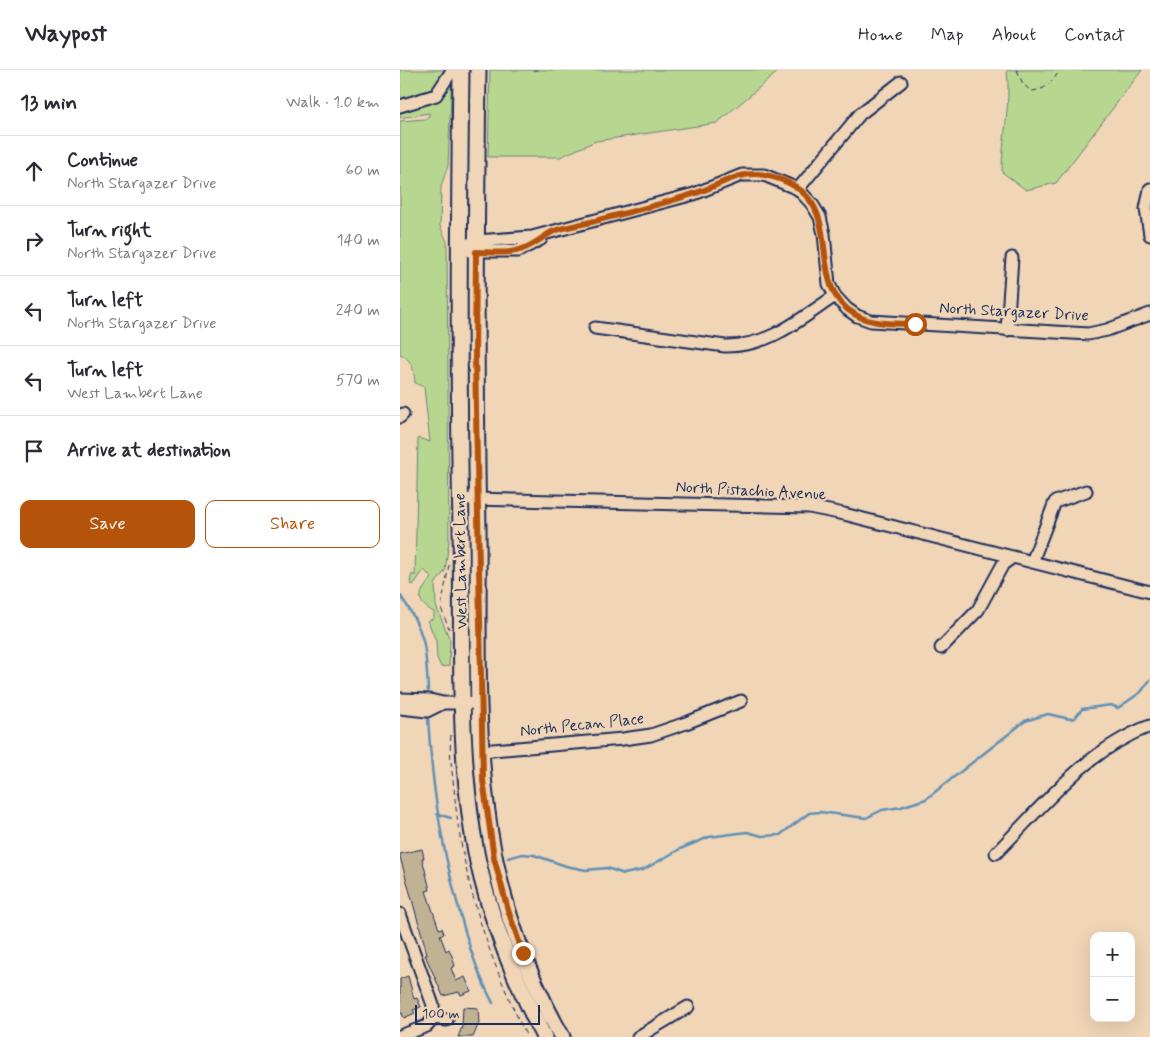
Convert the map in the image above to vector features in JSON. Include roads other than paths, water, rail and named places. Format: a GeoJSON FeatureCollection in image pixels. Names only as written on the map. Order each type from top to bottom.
{"type":"FeatureCollection","features":[{"type":"Feature","properties":{"kind":"main road","name":"West Lambert Lane"},"geometry":{"type":"LineString","coordinates":[[478,70],[476,246],[477,499],[481,750],[490,833],[508,910],[530,972],[562,1037]]}},
{"type":"Feature","properties":{"kind":"main road","name":"West Lambert Lane"},"geometry":{"type":"LineString","coordinates":[[456,71],[460,499],[467,781],[478,862],[492,915],[508,959],[544,1037]]}},
{"type":"Feature","properties":{"kind":"street"},"geometry":{"type":"LineString","coordinates":[[400,106],[436,94],[456,71]]}},
{"type":"Feature","properties":{"kind":"street"},"geometry":{"type":"LineString","coordinates":[[798,189],[860,114],[902,82]]}},
{"type":"Feature","properties":{"kind":"street","name":"North Stargazer Drive"},"geometry":{"type":"LineString","coordinates":[[459,248],[476,246],[518,251],[553,232],[694,194],[742,175],[764,175],[776,178],[798,189],[820,217],[824,234],[826,270],[829,284],[835,296],[847,309],[857,316],[871,321],[1088,334],[1108,330],[1150,314]]}},
{"type":"Feature","properties":{"kind":"street"},"geometry":{"type":"LineString","coordinates":[[1150,189],[1146,209],[1150,236]]}},
{"type":"Feature","properties":{"kind":"street"},"geometry":{"type":"LineString","coordinates":[[1007,330],[1012,258]]}},
{"type":"Feature","properties":{"kind":"street"},"geometry":{"type":"LineString","coordinates":[[596,328],[742,347],[758,344],[772,337],[835,296]]}},
{"type":"Feature","properties":{"kind":"street"},"geometry":{"type":"LineString","coordinates":[[1032,562],[1055,502],[1086,491]]}},
{"type":"Feature","properties":{"kind":"street","name":"North Pistachio Avenue"},"geometry":{"type":"LineString","coordinates":[[460,499],[809,508],[844,514],[1150,592]]}},
{"type":"Feature","properties":{"kind":"street"},"geometry":{"type":"LineString","coordinates":[[941,648],[978,610],[1003,564],[1013,557]]}},
{"type":"Feature","properties":{"kind":"street"},"geometry":{"type":"LineString","coordinates":[[400,699],[430,700],[443,703],[480,703]]}},
{"type":"Feature","properties":{"kind":"street","name":"North Pecan Place"},"geometry":{"type":"LineString","coordinates":[[481,750],[623,739],[651,735],[741,701]]}},
{"type":"Feature","properties":{"kind":"street"},"geometry":{"type":"LineString","coordinates":[[400,708],[427,711],[443,703]]}},
{"type":"Feature","properties":{"kind":"street"},"geometry":{"type":"LineString","coordinates":[[996,853],[1094,755],[1133,732],[1150,726]]}},
{"type":"Feature","properties":{"kind":"street"},"geometry":{"type":"LineString","coordinates":[[400,914],[433,1005],[434,1018],[427,1026],[400,1036]]}},
{"type":"Feature","properties":{"kind":"street"},"geometry":{"type":"LineString","coordinates":[[638,1037],[688,1008]]}},
{"type":"Feature","properties":{"kind":"street"},"geometry":{"type":"LineString","coordinates":[[434,1018],[447,1020]]}},
{"type":"Feature","properties":{"kind":"waterway"},"geometry":{"type":"LineString","coordinates":[[400,595],[415,619],[423,640],[428,691]]}},
{"type":"Feature","properties":{"kind":"waterway"},"geometry":{"type":"LineString","coordinates":[[508,858],[522,854],[534,855],[566,866],[586,870],[607,868],[624,874],[643,870],[680,849],[709,837],[747,832],[762,836],[780,835],[809,813],[820,812],[866,818],[882,810],[901,807],[926,799],[1025,721],[1048,714],[1070,719],[1075,718],[1082,709],[1111,705],[1118,708],[1141,692],[1150,680]]}},
{"type":"Feature","properties":{"kind":"waterway"},"geometry":{"type":"LineString","coordinates":[[428,718],[438,811],[451,879],[472,954],[481,979],[493,1003]]}},
{"type":"Feature","properties":{"kind":"waterway"},"geometry":{"type":"LineString","coordinates":[[437,814],[451,818]]}}]}
